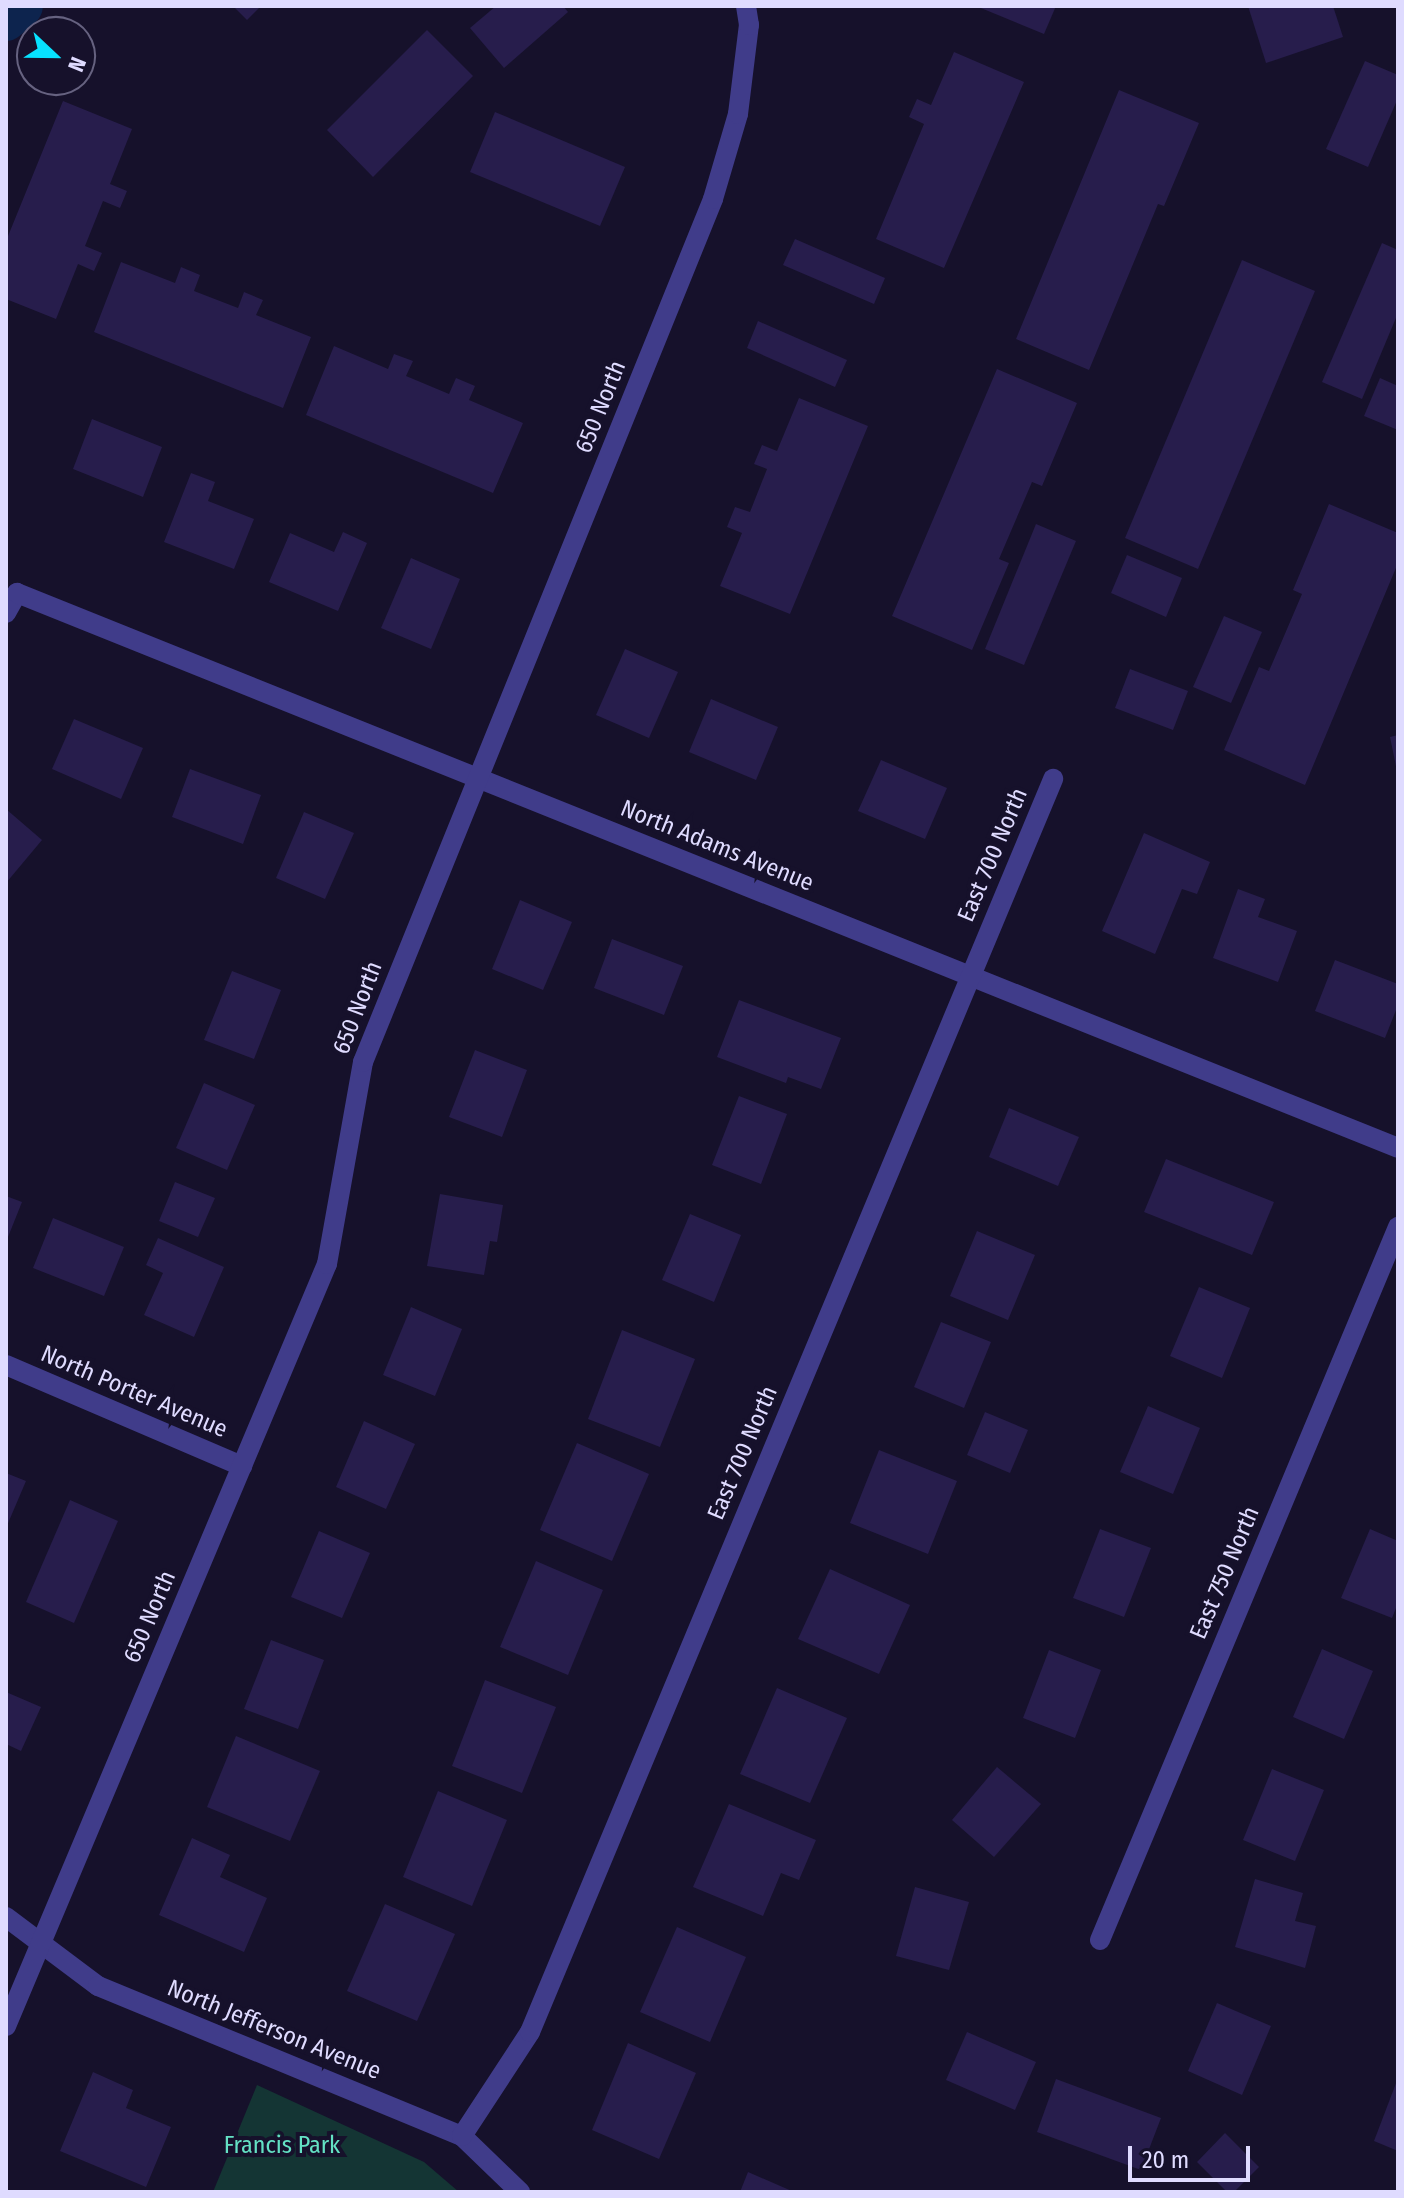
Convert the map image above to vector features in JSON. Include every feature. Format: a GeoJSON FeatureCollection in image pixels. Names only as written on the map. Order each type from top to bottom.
{"type":"FeatureCollection","features":[{"type":"Feature","properties":{"kind":"street","name":"650 North"},"geometry":{"type":"LineString","coordinates":[[6,2026],[327,1264],[363,1062],[713,199],[738,114],[749,25],[746,6]]}},
{"type":"Feature","properties":{"kind":"street","name":"North Adams Avenue"},"geometry":{"type":"LineString","coordinates":[[6,613],[17,593],[1398,1148]]}},
{"type":"Feature","properties":{"kind":"street","name":"East 700 North"},"geometry":{"type":"LineString","coordinates":[[462,2136],[530,2032],[1053,779]]}},
{"type":"Feature","properties":{"kind":"street","name":"East 750 North"},"geometry":{"type":"LineString","coordinates":[[1100,1940],[1398,1227]]}},
{"type":"Feature","properties":{"kind":"street","name":"North Porter Avenue"},"geometry":{"type":"LineString","coordinates":[[6,1365],[242,1466]]}},
{"type":"Feature","properties":{"kind":"street","name":"North Jefferson Avenue"},"geometry":{"type":"LineString","coordinates":[[6,1917],[98,1986],[462,2136],[520,2192]]}},
{"type":"Feature","properties":{"kind":"green space","name":"Francis Park"},"geometry":{"type":"Polygon","coordinates":[[[257,2085],[424,2162],[459,2192],[213,2192],[257,2085]]]}},
{"type":"Feature","properties":{"kind":"building"},"geometry":{"type":"Polygon","coordinates":[[[233,6],[261,6],[247,20],[233,6]]]}},
{"type":"Feature","properties":{"kind":"building"},"geometry":{"type":"Polygon","coordinates":[[[496,6],[563,6],[568,12],[504,68],[470,28],[496,6]]]}},
{"type":"Feature","properties":{"kind":"building"},"geometry":{"type":"Polygon","coordinates":[[[976,6],[1056,6],[1044,34],[976,6]]]}},
{"type":"Feature","properties":{"kind":"building"},"geometry":{"type":"Polygon","coordinates":[[[1248,6],[1333,6],[1343,37],[1266,63],[1248,6]]]}},
{"type":"Feature","properties":{"kind":"building"},"geometry":{"type":"Polygon","coordinates":[[[427,30],[473,76],[373,177],[327,130],[427,30]]]}},
{"type":"Feature","properties":{"kind":"building"},"geometry":{"type":"Polygon","coordinates":[[[954,52],[1024,82],[944,268],[876,239],[924,124],[909,117],[917,99],[931,105],[954,52]]]}},
{"type":"Feature","properties":{"kind":"building"},"geometry":{"type":"Polygon","coordinates":[[[1365,61],[1398,75],[1398,98],[1368,167],[1326,149],[1365,61]]]}},
{"type":"Feature","properties":{"kind":"building"},"geometry":{"type":"Polygon","coordinates":[[[1119,90],[1199,123],[1164,206],[1158,204],[1089,370],[1016,339],[1119,90]]]}},
{"type":"Feature","properties":{"kind":"building"},"geometry":{"type":"Polygon","coordinates":[[[63,101],[132,129],[110,184],[127,191],[120,208],[103,201],[85,246],[102,253],[94,271],[78,264],[56,319],[6,299],[6,241],[63,101]]]}},
{"type":"Feature","properties":{"kind":"building"},"geometry":{"type":"Polygon","coordinates":[[[495,112],[625,167],[600,226],[470,172],[495,112]]]}},
{"type":"Feature","properties":{"kind":"building"},"geometry":{"type":"Polygon","coordinates":[[[795,239],[885,278],[874,304],[783,265],[795,239]]]}},
{"type":"Feature","properties":{"kind":"building"},"geometry":{"type":"Polygon","coordinates":[[[1382,243],[1398,250],[1398,313],[1362,399],[1322,382],[1382,243]]]}},
{"type":"Feature","properties":{"kind":"building"},"geometry":{"type":"Polygon","coordinates":[[[1242,260],[1315,291],[1198,569],[1125,538],[1242,260]]]}},
{"type":"Feature","properties":{"kind":"building"},"geometry":{"type":"Polygon","coordinates":[[[121,262],[175,283],[181,267],[200,275],[194,291],[238,308],[244,292],[263,300],[256,315],[311,337],[283,408],[94,332],[121,262]]]}},
{"type":"Feature","properties":{"kind":"building"},"geometry":{"type":"Polygon","coordinates":[[[758,321],[847,360],[835,387],[747,348],[758,321]]]}},
{"type":"Feature","properties":{"kind":"building"},"geometry":{"type":"Polygon","coordinates":[[[334,346],[388,369],[394,354],[413,361],[406,376],[449,394],[456,378],[475,386],[469,400],[523,423],[493,493],[306,415],[334,346]]]}},
{"type":"Feature","properties":{"kind":"building"},"geometry":{"type":"Polygon","coordinates":[[[997,369],[1077,403],[1042,486],[1032,482],[999,559],[1009,563],[972,650],[892,616],[997,369]]]}},
{"type":"Feature","properties":{"kind":"building"},"geometry":{"type":"Polygon","coordinates":[[[1380,378],[1398,386],[1398,430],[1364,416],[1380,378]]]}},
{"type":"Feature","properties":{"kind":"building"},"geometry":{"type":"Polygon","coordinates":[[[799,398],[868,426],[790,614],[720,586],[742,533],[727,527],[735,507],[750,512],[767,469],[754,464],[762,445],[777,451],[799,398]]]}},
{"type":"Feature","properties":{"kind":"building"},"geometry":{"type":"Polygon","coordinates":[[[92,419],[162,447],[143,497],[73,469],[92,419]]]}},
{"type":"Feature","properties":{"kind":"building"},"geometry":{"type":"Polygon","coordinates":[[[191,473],[215,482],[208,501],[254,519],[234,569],[164,542],[191,473]]]}},
{"type":"Feature","properties":{"kind":"building"},"geometry":{"type":"Polygon","coordinates":[[[1329,504],[1398,533],[1398,563],[1305,785],[1224,750],[1259,667],[1269,671],[1302,594],[1293,590],[1329,504]]]}},
{"type":"Feature","properties":{"kind":"building"},"geometry":{"type":"Polygon","coordinates":[[[1036,524],[1076,541],[1024,665],[985,649],[1036,524]]]}},
{"type":"Feature","properties":{"kind":"building"},"geometry":{"type":"Polygon","coordinates":[[[343,532],[367,543],[338,611],[269,582],[290,533],[334,552],[343,532]]]}},
{"type":"Feature","properties":{"kind":"building"},"geometry":{"type":"Polygon","coordinates":[[[1127,555],[1182,578],[1166,617],[1111,593],[1127,555]]]}},
{"type":"Feature","properties":{"kind":"building"},"geometry":{"type":"Polygon","coordinates":[[[411,558],[460,579],[431,649],[381,628],[411,558]]]}},
{"type":"Feature","properties":{"kind":"building"},"geometry":{"type":"Polygon","coordinates":[[[1224,616],[1262,632],[1231,703],[1193,687],[1224,616]]]}},
{"type":"Feature","properties":{"kind":"building"},"geometry":{"type":"Polygon","coordinates":[[[625,649],[678,672],[649,738],[596,715],[625,649]]]}},
{"type":"Feature","properties":{"kind":"building"},"geometry":{"type":"Polygon","coordinates":[[[1130,669],[1188,691],[1173,730],[1115,708],[1130,669]]]}},
{"type":"Feature","properties":{"kind":"building"},"geometry":{"type":"Polygon","coordinates":[[[711,699],[778,727],[756,780],[689,752],[711,699]]]}},
{"type":"Feature","properties":{"kind":"building"},"geometry":{"type":"Polygon","coordinates":[[[74,719],[143,748],[121,799],[52,769],[74,719]]]}},
{"type":"Feature","properties":{"kind":"building"},"geometry":{"type":"Polygon","coordinates":[[[1398,735],[1398,770],[1397,771],[1390,737],[1398,735]]]}},
{"type":"Feature","properties":{"kind":"building"},"geometry":{"type":"Polygon","coordinates":[[[881,760],[947,788],[925,839],[858,811],[881,760]]]}},
{"type":"Feature","properties":{"kind":"building"},"geometry":{"type":"Polygon","coordinates":[[[190,769],[261,795],[243,844],[172,817],[190,769]]]}},
{"type":"Feature","properties":{"kind":"building"},"geometry":{"type":"Polygon","coordinates":[[[6,809],[42,840],[6,883],[6,809]]]}},
{"type":"Feature","properties":{"kind":"building"},"geometry":{"type":"Polygon","coordinates":[[[304,812],[354,833],[325,899],[276,878],[304,812]]]}},
{"type":"Feature","properties":{"kind":"building"},"geometry":{"type":"Polygon","coordinates":[[[1144,833],[1210,862],[1197,894],[1182,889],[1155,954],[1102,931],[1144,833]]]}},
{"type":"Feature","properties":{"kind":"building"},"geometry":{"type":"Polygon","coordinates":[[[1238,889],[1265,899],[1258,917],[1297,931],[1278,982],[1213,958],[1238,889]]]}},
{"type":"Feature","properties":{"kind":"building"},"geometry":{"type":"Polygon","coordinates":[[[520,900],[572,922],[543,990],[492,969],[520,900]]]}},
{"type":"Feature","properties":{"kind":"building"},"geometry":{"type":"Polygon","coordinates":[[[612,939],[683,966],[664,1015],[594,988],[612,939]]]}},
{"type":"Feature","properties":{"kind":"building"},"geometry":{"type":"Polygon","coordinates":[[[1335,960],[1398,984],[1398,1005],[1385,1038],[1315,1011],[1335,960]]]}},
{"type":"Feature","properties":{"kind":"building"},"geometry":{"type":"Polygon","coordinates":[[[232,971],[281,990],[254,1059],[204,1040],[232,971]]]}},
{"type":"Feature","properties":{"kind":"building"},"geometry":{"type":"Polygon","coordinates":[[[739,1000],[841,1038],[821,1089],[788,1077],[786,1083],[717,1057],[739,1000]]]}},
{"type":"Feature","properties":{"kind":"building"},"geometry":{"type":"Polygon","coordinates":[[[475,1050],[527,1070],[502,1137],[449,1117],[475,1050]]]}},
{"type":"Feature","properties":{"kind":"building"},"geometry":{"type":"Polygon","coordinates":[[[204,1083],[255,1105],[227,1170],[176,1148],[204,1083]]]}},
{"type":"Feature","properties":{"kind":"building"},"geometry":{"type":"Polygon","coordinates":[[[739,1096],[787,1114],[761,1184],[712,1165],[739,1096]]]}},
{"type":"Feature","properties":{"kind":"building"},"geometry":{"type":"Polygon","coordinates":[[[1009,1108],[1079,1137],[1058,1186],[989,1157],[1009,1108]]]}},
{"type":"Feature","properties":{"kind":"building"},"geometry":{"type":"Polygon","coordinates":[[[1166,1159],[1274,1202],[1252,1255],[1144,1212],[1166,1159]]]}},
{"type":"Feature","properties":{"kind":"building"},"geometry":{"type":"Polygon","coordinates":[[[175,1182],[215,1198],[198,1237],[159,1221],[175,1182]]]}},
{"type":"Feature","properties":{"kind":"building"},"geometry":{"type":"Polygon","coordinates":[[[440,1194],[503,1205],[497,1242],[490,1241],[484,1275],[427,1266],[440,1194]]]}},
{"type":"Feature","properties":{"kind":"building"},"geometry":{"type":"Polygon","coordinates":[[[6,1196],[22,1202],[6,1242],[6,1196]]]}},
{"type":"Feature","properties":{"kind":"building"},"geometry":{"type":"Polygon","coordinates":[[[690,1214],[741,1235],[714,1302],[662,1280],[690,1214]]]}},
{"type":"Feature","properties":{"kind":"building"},"geometry":{"type":"Polygon","coordinates":[[[53,1218],[124,1247],[104,1296],[33,1268],[53,1218]]]}},
{"type":"Feature","properties":{"kind":"building"},"geometry":{"type":"Polygon","coordinates":[[[977,1231],[1035,1255],[1008,1320],[950,1296],[977,1231]]]}},
{"type":"Feature","properties":{"kind":"building"},"geometry":{"type":"Polygon","coordinates":[[[158,1238],[224,1267],[194,1337],[144,1315],[163,1273],[146,1265],[158,1238]]]}},
{"type":"Feature","properties":{"kind":"building"},"geometry":{"type":"Polygon","coordinates":[[[1199,1287],[1250,1308],[1222,1378],[1170,1356],[1199,1287]]]}},
{"type":"Feature","properties":{"kind":"building"},"geometry":{"type":"Polygon","coordinates":[[[411,1307],[462,1329],[435,1396],[383,1375],[411,1307]]]}},
{"type":"Feature","properties":{"kind":"building"},"geometry":{"type":"Polygon","coordinates":[[[941,1322],[991,1342],[964,1408],[914,1387],[941,1322]]]}},
{"type":"Feature","properties":{"kind":"building"},"geometry":{"type":"Polygon","coordinates":[[[622,1330],[695,1359],[660,1447],[588,1419],[622,1330]]]}},
{"type":"Feature","properties":{"kind":"building"},"geometry":{"type":"Polygon","coordinates":[[[1148,1406],[1200,1428],[1173,1494],[1120,1472],[1148,1406]]]}},
{"type":"Feature","properties":{"kind":"building"},"geometry":{"type":"Polygon","coordinates":[[[985,1412],[1028,1430],[1010,1473],[967,1455],[985,1412]]]}},
{"type":"Feature","properties":{"kind":"building"},"geometry":{"type":"Polygon","coordinates":[[[364,1421],[415,1444],[386,1509],[336,1487],[364,1421]]]}},
{"type":"Feature","properties":{"kind":"building"},"geometry":{"type":"Polygon","coordinates":[[[577,1443],[649,1474],[612,1561],[540,1530],[577,1443]]]}},
{"type":"Feature","properties":{"kind":"building"},"geometry":{"type":"Polygon","coordinates":[[[879,1450],[957,1481],[928,1554],[850,1523],[879,1450]]]}},
{"type":"Feature","properties":{"kind":"building"},"geometry":{"type":"Polygon","coordinates":[[[6,1473],[26,1481],[6,1528],[6,1473]]]}},
{"type":"Feature","properties":{"kind":"building"},"geometry":{"type":"Polygon","coordinates":[[[70,1500],[118,1521],[74,1623],[26,1602],[70,1500]]]}},
{"type":"Feature","properties":{"kind":"building"},"geometry":{"type":"Polygon","coordinates":[[[1100,1529],[1151,1548],[1124,1617],[1073,1598],[1100,1529]]]}},
{"type":"Feature","properties":{"kind":"building"},"geometry":{"type":"Polygon","coordinates":[[[1370,1529],[1398,1541],[1398,1603],[1392,1618],[1341,1598],[1370,1529]]]}},
{"type":"Feature","properties":{"kind":"building"},"geometry":{"type":"Polygon","coordinates":[[[319,1531],[370,1553],[342,1618],[291,1597],[319,1531]]]}},
{"type":"Feature","properties":{"kind":"building"},"geometry":{"type":"Polygon","coordinates":[[[536,1561],[603,1590],[568,1675],[500,1647],[536,1561]]]}},
{"type":"Feature","properties":{"kind":"building"},"geometry":{"type":"Polygon","coordinates":[[[830,1569],[910,1605],[879,1674],[798,1639],[830,1569]]]}},
{"type":"Feature","properties":{"kind":"building"},"geometry":{"type":"Polygon","coordinates":[[[271,1640],[324,1660],[298,1729],[244,1709],[271,1640]]]}},
{"type":"Feature","properties":{"kind":"building"},"geometry":{"type":"Polygon","coordinates":[[[1322,1649],[1373,1671],[1344,1739],[1293,1717],[1322,1649]]]}},
{"type":"Feature","properties":{"kind":"building"},"geometry":{"type":"Polygon","coordinates":[[[1049,1650],[1101,1670],[1075,1738],[1023,1718],[1049,1650]]]}},
{"type":"Feature","properties":{"kind":"building"},"geometry":{"type":"Polygon","coordinates":[[[485,1680],[556,1707],[522,1793],[452,1766],[485,1680]]]}},
{"type":"Feature","properties":{"kind":"building"},"geometry":{"type":"Polygon","coordinates":[[[777,1688],[847,1718],[810,1803],[740,1774],[777,1688]]]}},
{"type":"Feature","properties":{"kind":"building"},"geometry":{"type":"Polygon","coordinates":[[[6,1692],[41,1707],[21,1751],[6,1744],[6,1692]]]}},
{"type":"Feature","properties":{"kind":"building"},"geometry":{"type":"Polygon","coordinates":[[[236,1736],[320,1771],[290,1841],[207,1807],[236,1736]]]}},
{"type":"Feature","properties":{"kind":"building"},"geometry":{"type":"Polygon","coordinates":[[[997,1767],[1041,1804],[994,1857],[952,1820],[997,1767]]]}},
{"type":"Feature","properties":{"kind":"building"},"geometry":{"type":"Polygon","coordinates":[[[1272,1769],[1324,1790],[1295,1861],[1243,1840],[1272,1769]]]}},
{"type":"Feature","properties":{"kind":"building"},"geometry":{"type":"Polygon","coordinates":[[[438,1791],[507,1820],[472,1906],[403,1877],[438,1791]]]}},
{"type":"Feature","properties":{"kind":"building"},"geometry":{"type":"Polygon","coordinates":[[[729,1804],[816,1840],[799,1880],[781,1873],[763,1916],[693,1887],[729,1804]]]}},
{"type":"Feature","properties":{"kind":"building"},"geometry":{"type":"Polygon","coordinates":[[[192,1838],[230,1855],[220,1877],[267,1898],[244,1952],[159,1915],[192,1838]]]}},
{"type":"Feature","properties":{"kind":"building"},"geometry":{"type":"Polygon","coordinates":[[[1255,1879],[1303,1893],[1295,1921],[1316,1926],[1305,1968],[1235,1947],[1255,1879]]]}},
{"type":"Feature","properties":{"kind":"building"},"geometry":{"type":"Polygon","coordinates":[[[915,1887],[969,1902],[949,1970],[896,1956],[915,1887]]]}},
{"type":"Feature","properties":{"kind":"building"},"geometry":{"type":"Polygon","coordinates":[[[385,1904],[455,1934],[417,2021],[347,1991],[385,1904]]]}},
{"type":"Feature","properties":{"kind":"building"},"geometry":{"type":"Polygon","coordinates":[[[677,1927],[746,1957],[710,2042],[640,2012],[677,1927]]]}},
{"type":"Feature","properties":{"kind":"building"},"geometry":{"type":"Polygon","coordinates":[[[1217,2003],[1271,2026],[1242,2095],[1188,2071],[1217,2003]]]}},
{"type":"Feature","properties":{"kind":"building"},"geometry":{"type":"Polygon","coordinates":[[[967,2032],[1036,2062],[1015,2110],[946,2080],[967,2032]]]}},
{"type":"Feature","properties":{"kind":"building"},"geometry":{"type":"Polygon","coordinates":[[[628,2043],[696,2073],[659,2159],[592,2130],[628,2043]]]}},
{"type":"Feature","properties":{"kind":"building"},"geometry":{"type":"Polygon","coordinates":[[[93,2072],[133,2090],[126,2108],[171,2127],[146,2187],[60,2151],[93,2072]]]}},
{"type":"Feature","properties":{"kind":"building"},"geometry":{"type":"Polygon","coordinates":[[[1398,2078],[1398,2151],[1374,2141],[1398,2078]]]}},
{"type":"Feature","properties":{"kind":"building"},"geometry":{"type":"Polygon","coordinates":[[[1056,2079],[1161,2118],[1141,2170],[1037,2132],[1056,2079]]]}},
{"type":"Feature","properties":{"kind":"building"},"geometry":{"type":"Polygon","coordinates":[[[1225,2133],[1259,2167],[1234,2192],[1227,2192],[1197,2162],[1225,2133]]]}},
{"type":"Feature","properties":{"kind":"building"},"geometry":{"type":"Polygon","coordinates":[[[748,2172],[794,2192],[740,2192],[748,2172]]]}},
{"type":"Feature","properties":{"kind":"waterway"},"geometry":{"type":"LineString","coordinates":[[6,20],[22,6]]}}]}
